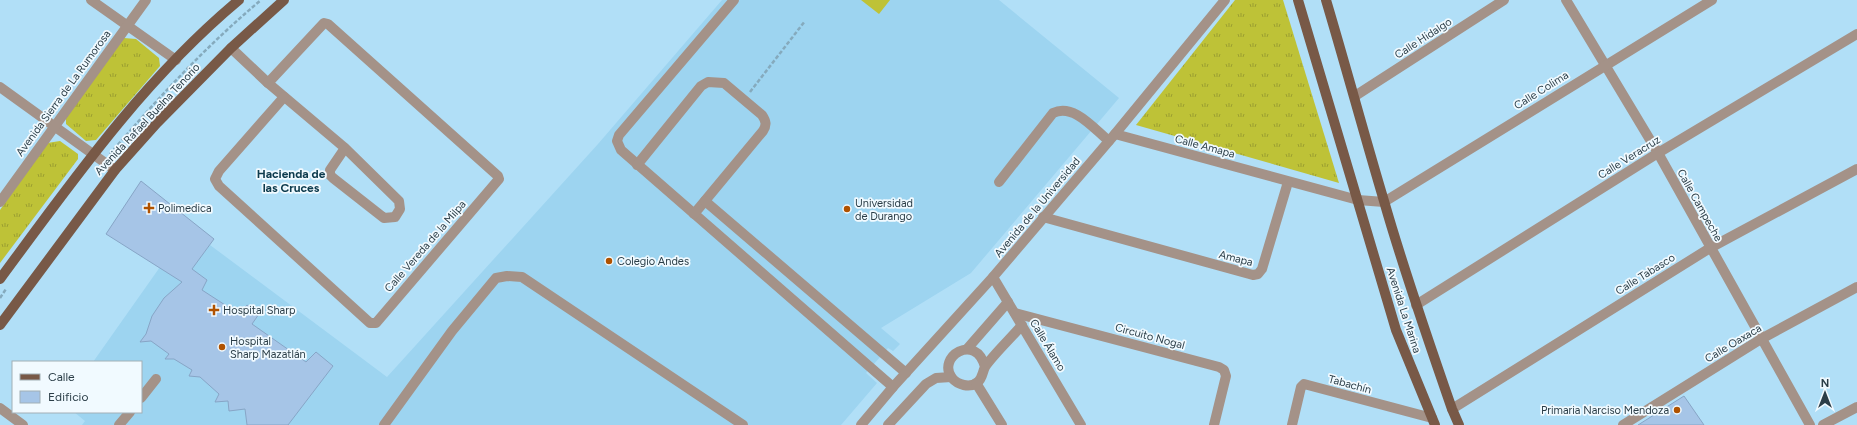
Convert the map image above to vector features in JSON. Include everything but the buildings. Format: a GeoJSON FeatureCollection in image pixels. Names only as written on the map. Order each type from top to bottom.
{"type":"FeatureCollection","features":[{"type":"Feature","properties":{"kind":"main road","name":"Avenida Rafael Buelna Tenorio"},"geometry":{"type":"LineString","coordinates":[[0,278],[92,154],[117,124],[220,15],[239,0]]}},
{"type":"Feature","properties":{"kind":"main road","name":"Avenida Rafael Buelna Tenorio"},"geometry":{"type":"LineString","coordinates":[[0,325],[115,170],[157,123],[231,48],[284,0]]}},
{"type":"Feature","properties":{"kind":"main road","name":"Avenida La Marina"},"geometry":{"type":"LineString","coordinates":[[1298,0],[1396,330],[1434,422]]}},
{"type":"Feature","properties":{"kind":"main road","name":"Avenida La Marina"},"geometry":{"type":"LineString","coordinates":[[1326,0],[1355,96],[1384,202],[1416,305],[1459,425]]}},
{"type":"Feature","properties":{"kind":"street"},"geometry":{"type":"LineString","coordinates":[[91,0],[176,60]]}},
{"type":"Feature","properties":{"kind":"street","name":"Avenida Sierra de La Rumorosa"},"geometry":{"type":"LineString","coordinates":[[0,202],[53,126],[146,0]]}},
{"type":"Feature","properties":{"kind":"street"},"geometry":{"type":"LineString","coordinates":[[734,0],[618,135],[617,140],[620,150],[893,387]]}},
{"type":"Feature","properties":{"kind":"street","name":"Avenida de la Universidad"},"geometry":{"type":"LineString","coordinates":[[861,425],[893,387],[993,277],[1112,138],[1225,0]]}},
{"type":"Feature","properties":{"kind":"street","name":"Calle Hidalgo"},"geometry":{"type":"LineString","coordinates":[[1355,96],[1504,0]]}},
{"type":"Feature","properties":{"kind":"street","name":"Calle Campeche"},"geometry":{"type":"LineString","coordinates":[[1566,0],[1658,153],[1810,425]]}},
{"type":"Feature","properties":{"kind":"street","name":"Calle Colima"},"geometry":{"type":"LineString","coordinates":[[1384,202],[1605,64],[1712,0]]}},
{"type":"Feature","properties":{"kind":"street","name":"Calle Vereda de la Milpa"},"geometry":{"type":"LineString","coordinates":[[268,83],[324,23],[328,24],[498,176],[499,179],[376,323],[370,323],[220,186],[216,179],[219,171],[284,97]]}},
{"type":"Feature","properties":{"kind":"street","name":"Calle Veracruz"},"geometry":{"type":"LineString","coordinates":[[1416,305],[1658,153],[1857,34]]}},
{"type":"Feature","properties":{"kind":"street"},"geometry":{"type":"LineString","coordinates":[[231,48],[268,83],[345,148],[399,201],[400,209],[395,216],[391,218],[384,218],[333,178],[330,174],[330,170],[345,148]]}},
{"type":"Feature","properties":{"kind":"street"},"geometry":{"type":"LineString","coordinates":[[637,165],[702,86],[708,82],[724,84],[762,115],[766,121],[766,126],[694,214]]}},
{"type":"Feature","properties":{"kind":"street"},"geometry":{"type":"LineString","coordinates":[[0,87],[115,170]]}},
{"type":"Feature","properties":{"kind":"street"},"geometry":{"type":"LineString","coordinates":[[999,182],[1053,113],[1060,110],[1069,110],[1076,113],[1112,138]]}},
{"type":"Feature","properties":{"kind":"street","name":"Calle Amapa"},"geometry":{"type":"LineString","coordinates":[[1112,138],[1288,182]]}},
{"type":"Feature","properties":{"kind":"street","name":"Calle Tabasco"},"geometry":{"type":"LineString","coordinates":[[1452,409],[1710,248],[1857,169]]}},
{"type":"Feature","properties":{"kind":"street"},"geometry":{"type":"LineString","coordinates":[[1288,182],[1358,200],[1384,202]]}},
{"type":"Feature","properties":{"kind":"street","name":"Amapa"},"geometry":{"type":"LineString","coordinates":[[1043,217],[1252,275],[1258,274],[1262,269],[1288,182]]}},
{"type":"Feature","properties":{"kind":"street"},"geometry":{"type":"LineString","coordinates":[[705,201],[906,373]]}},
{"type":"Feature","properties":{"kind":"street"},"geometry":{"type":"LineString","coordinates":[[384,425],[462,319],[496,278],[507,276],[522,277],[743,425]]}},
{"type":"Feature","properties":{"kind":"street","name":"Calle Álamo"},"geometry":{"type":"LineString","coordinates":[[993,277],[1081,425]]}},
{"type":"Feature","properties":{"kind":"street","name":"Calle Oaxaca"},"geometry":{"type":"LineString","coordinates":[[1624,425],[1761,339],[1857,287]]}},
{"type":"Feature","properties":{"kind":"street"},"geometry":{"type":"LineString","coordinates":[[967,349],[976,352],[983,358],[985,367],[983,377],[976,383],[967,386],[958,383],[951,377],[948,367],[951,358],[958,352],[967,349],[1008,302]]}},
{"type":"Feature","properties":{"kind":"street","name":"Circuito Nogal"},"geometry":{"type":"LineString","coordinates":[[1015,313],[1219,367],[1224,370],[1226,376],[1214,425]]}},
{"type":"Feature","properties":{"kind":"street"},"geometry":{"type":"LineString","coordinates":[[985,367],[1022,325]]}},
{"type":"Feature","properties":{"kind":"street"},"geometry":{"type":"LineString","coordinates":[[888,425],[926,384],[936,378],[951,377]]}},
{"type":"Feature","properties":{"kind":"street"},"geometry":{"type":"LineString","coordinates":[[142,397],[156,380]]}},
{"type":"Feature","properties":{"kind":"street"},"geometry":{"type":"LineString","coordinates":[[976,383],[1002,425]]}},
{"type":"Feature","properties":{"kind":"street","name":"Tabachín"},"geometry":{"type":"LineString","coordinates":[[1292,425],[1301,387],[1304,384],[1434,422]]}},
{"type":"Feature","properties":{"kind":"street"},"geometry":{"type":"LineString","coordinates":[[1823,425],[1857,407]]}},
{"type":"Feature","properties":{"kind":"street"},"geometry":{"type":"LineString","coordinates":[[0,408],[23,425]]}},
{"type":"Feature","properties":{"kind":"street"},"geometry":{"type":"LineString","coordinates":[[119,425],[129,413]]}},
{"type":"Feature","properties":{"kind":"path"},"geometry":{"type":"LineString","coordinates":[[743,100],[805,21]]}},
{"type":"Feature","properties":{"kind":"shaded area"},"geometry":{"type":"Polygon","coordinates":[[[722,0],[999,0],[1119,98],[971,273],[881,328],[900,344],[893,351],[888,348],[866,373],[877,383],[841,425],[82,425],[85,421],[75,413],[142,413],[142,361],[94,361],[160,267],[182,281],[210,245],[387,377],[598,144],[722,0]]]}},
{"type":"Feature","properties":{"kind":"green space"},"geometry":{"type":"Polygon","coordinates":[[[861,0],[890,0],[879,14],[861,0]]]}},
{"type":"Feature","properties":{"kind":"green space"},"geometry":{"type":"Polygon","coordinates":[[[1235,0],[1283,0],[1339,183],[1136,125],[1235,0]]]}},
{"type":"Feature","properties":{"kind":"green space"},"geometry":{"type":"Polygon","coordinates":[[[124,38],[136,39],[159,58],[160,66],[96,140],[86,141],[66,124],[66,112],[124,38]]]}},
{"type":"Feature","properties":{"kind":"green space"},"geometry":{"type":"Polygon","coordinates":[[[60,141],[78,154],[78,159],[0,263],[0,210],[47,143],[60,141]]]}},
{"type":"Feature","properties":{"kind":"place","name":"Polimedica"},"geometry":{"type":"Point","coordinates":[149,208]}},
{"type":"Feature","properties":{"kind":"place","name":"Universidad de Durango"},"geometry":{"type":"Point","coordinates":[847,209]}},
{"type":"Feature","properties":{"kind":"place","name":"Colegio Andes"},"geometry":{"type":"Point","coordinates":[609,261]}},
{"type":"Feature","properties":{"kind":"place","name":"Hospital Sharp"},"geometry":{"type":"Point","coordinates":[214,310]}},
{"type":"Feature","properties":{"kind":"place","name":"Hospital Sharp Mazatlán"},"geometry":{"type":"Point","coordinates":[222,347]}},
{"type":"Feature","properties":{"kind":"place","name":"Primaria Narciso Mendoza"},"geometry":{"type":"Point","coordinates":[1677,410]}},
{"type":"Feature","properties":{"kind":"district","name":"Hacienda de las Cruces"},"geometry":{"type":"Point","coordinates":[291,181]}}]}
